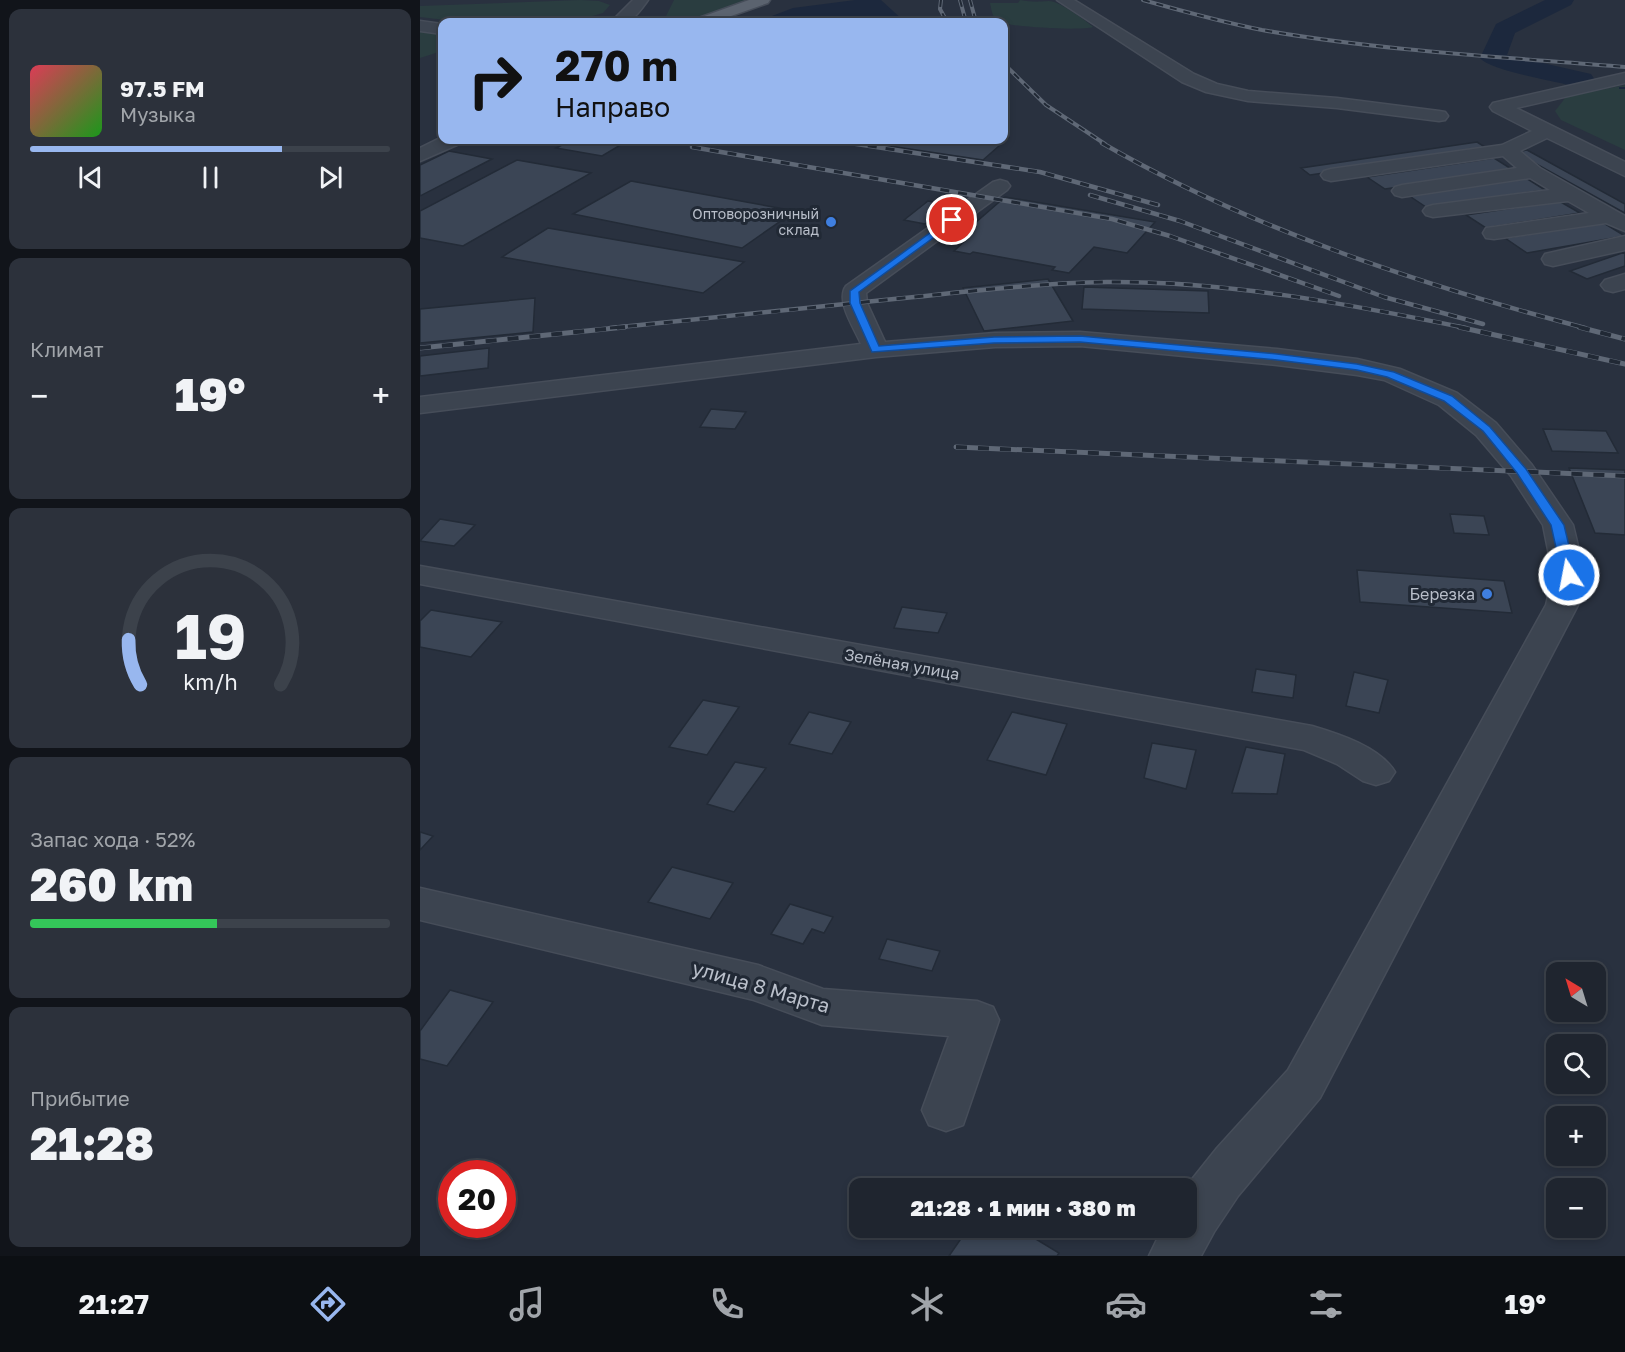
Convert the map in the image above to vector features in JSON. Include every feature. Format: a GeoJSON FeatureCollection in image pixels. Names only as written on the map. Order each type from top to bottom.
{"type":"FeatureCollection","features":[{"type":"Feature","properties":{"kind":"main road"},"geometry":{"type":"LineString","coordinates":[[712,18],[763,0]]}},
{"type":"Feature","properties":{"kind":"street"},"geometry":{"type":"LineString","coordinates":[[625,18],[641,0]]}},
{"type":"Feature","properties":{"kind":"street"},"geometry":{"type":"LineString","coordinates":[[1064,0],[1188,78],[1212,88],[1248,96],[1337,103],[1439,116]]}},
{"type":"Feature","properties":{"kind":"street"},"geometry":{"type":"LineString","coordinates":[[420,26],[438,28]]}},
{"type":"Feature","properties":{"kind":"street"},"geometry":{"type":"LineString","coordinates":[[1625,78],[1499,106],[1625,170]]}},
{"type":"Feature","properties":{"kind":"street"},"geometry":{"type":"LineString","coordinates":[[1330,175],[1507,150],[1549,130]]}},
{"type":"Feature","properties":{"kind":"street"},"geometry":{"type":"LineString","coordinates":[[420,155],[443,144]]}},
{"type":"Feature","properties":{"kind":"street"},"geometry":{"type":"LineString","coordinates":[[1507,150],[1533,172],[1617,220]]}},
{"type":"Feature","properties":{"kind":"street"},"geometry":{"type":"LineString","coordinates":[[1402,191],[1533,172]]}},
{"type":"Feature","properties":{"kind":"street"},"geometry":{"type":"LineString","coordinates":[[876,350],[855,303],[854,291],[1000,186]]}},
{"type":"Feature","properties":{"kind":"street"},"geometry":{"type":"LineString","coordinates":[[1433,211],[1571,194]]}},
{"type":"Feature","properties":{"kind":"street"},"geometry":{"type":"LineString","coordinates":[[1494,233],[1617,220]]}},
{"type":"Feature","properties":{"kind":"street"},"geometry":{"type":"LineString","coordinates":[[1552,259],[1625,243]]}},
{"type":"Feature","properties":{"kind":"street"},"geometry":{"type":"LineString","coordinates":[[420,405],[876,350],[994,340],[1080,339],[1277,357],[1357,367],[1390,374],[1448,399],[1486,429],[1522,471],[1558,525],[1569,575],[1562,605],[1304,1083],[1280,1115],[1257,1137],[1221,1180],[1195,1215],[1175,1256]]}},
{"type":"Feature","properties":{"kind":"street","name":"Зелёная улица"},"geometry":{"type":"LineString","coordinates":[[420,575],[1312,739],[1350,755],[1376,772]]}},
{"type":"Feature","properties":{"kind":"street","name":"улица 8 Марта"},"geometry":{"type":"LineString","coordinates":[[420,904],[758,982],[822,1007],[977,1020],[946,1110]]}},
{"type":"Feature","properties":{"kind":"shaded area"},"geometry":{"type":"Polygon","coordinates":[[[580,0],[599,1],[610,5],[603,13],[586,18],[438,19],[420,17],[420,6],[580,0]]]}},
{"type":"Feature","properties":{"kind":"shaded area"},"geometry":{"type":"Polygon","coordinates":[[[674,0],[758,0],[706,18],[665,18],[674,0]]]}},
{"type":"Feature","properties":{"kind":"shaded area"},"geometry":{"type":"Polygon","coordinates":[[[1020,0],[1052,2],[1071,11],[1093,27],[1061,28],[1008,24],[1008,18],[994,17],[990,3],[1018,3],[1020,0]]]}},
{"type":"Feature","properties":{"kind":"shaded area"},"geometry":{"type":"Polygon","coordinates":[[[420,30],[438,32],[438,52],[420,58],[420,30]]]}},
{"type":"Feature","properties":{"kind":"shaded area"},"geometry":{"type":"Polygon","coordinates":[[[1625,85],[1625,150],[1561,120],[1555,111],[1566,97],[1625,85]]]}},
{"type":"Feature","properties":{"kind":"water"},"geometry":{"type":"Polygon","coordinates":[[[855,0],[881,0],[901,18],[767,18],[793,8],[855,0]]]}},
{"type":"Feature","properties":{"kind":"building"},"geometry":{"type":"Polygon","coordinates":[[[1477,142],[1488,149],[1310,175],[1301,168],[1477,142]]]}},
{"type":"Feature","properties":{"kind":"building"},"geometry":{"type":"Polygon","coordinates":[[[564,144],[622,144],[602,156],[556,148],[564,144]]]}},
{"type":"Feature","properties":{"kind":"building"},"geometry":{"type":"Polygon","coordinates":[[[877,144],[1001,144],[983,160],[877,144]]]}},
{"type":"Feature","properties":{"kind":"building"},"geometry":{"type":"Polygon","coordinates":[[[1527,150],[1625,204],[1625,213],[1515,152],[1527,150]]]}},
{"type":"Feature","properties":{"kind":"building"},"geometry":{"type":"Polygon","coordinates":[[[449,151],[492,159],[420,196],[420,165],[449,151]]]}},
{"type":"Feature","properties":{"kind":"building"},"geometry":{"type":"Polygon","coordinates":[[[1494,158],[1513,170],[1385,189],[1367,177],[1494,158]]]}},
{"type":"Feature","properties":{"kind":"building"},"geometry":{"type":"Polygon","coordinates":[[[517,160],[591,173],[463,246],[420,238],[420,211],[517,160]]]}},
{"type":"Feature","properties":{"kind":"building"},"geometry":{"type":"Polygon","coordinates":[[[1526,178],[1545,190],[1426,207],[1408,195],[1526,178]]]}},
{"type":"Feature","properties":{"kind":"building"},"geometry":{"type":"Polygon","coordinates":[[[631,181],[795,211],[742,248],[573,214],[631,181]]]}},
{"type":"Feature","properties":{"kind":"building"},"geometry":{"type":"Polygon","coordinates":[[[1005,197],[1155,222],[1127,253],[1094,247],[1069,273],[1052,270],[1055,267],[973,252],[970,254],[954,251],[968,238],[959,237],[1005,197]]]}},
{"type":"Feature","properties":{"kind":"building"},"geometry":{"type":"Polygon","coordinates":[[[928,201],[949,205],[925,224],[904,220],[928,201]]]}},
{"type":"Feature","properties":{"kind":"building"},"geometry":{"type":"Polygon","coordinates":[[[1559,201],[1580,213],[1486,228],[1466,215],[1559,201]]]}},
{"type":"Feature","properties":{"kind":"building"},"geometry":{"type":"Polygon","coordinates":[[[1602,222],[1625,236],[1527,253],[1505,238],[1602,222]]]}},
{"type":"Feature","properties":{"kind":"building"},"geometry":{"type":"Polygon","coordinates":[[[548,228],[744,262],[703,293],[502,257],[548,228]]]}},
{"type":"Feature","properties":{"kind":"building"},"geometry":{"type":"Polygon","coordinates":[[[1625,252],[1625,266],[1587,279],[1570,271],[1625,252]]]}},
{"type":"Feature","properties":{"kind":"building"},"geometry":{"type":"Polygon","coordinates":[[[1048,279],[1073,321],[984,331],[963,288],[1048,279]]]}},
{"type":"Feature","properties":{"kind":"building"},"geometry":{"type":"Polygon","coordinates":[[[1084,287],[1208,291],[1209,313],[1082,309],[1084,287]]]}},
{"type":"Feature","properties":{"kind":"building"},"geometry":{"type":"Polygon","coordinates":[[[535,298],[533,332],[420,343],[420,309],[535,298]]]}},
{"type":"Feature","properties":{"kind":"building"},"geometry":{"type":"Polygon","coordinates":[[[489,348],[488,368],[420,376],[420,356],[489,348]]]}},
{"type":"Feature","properties":{"kind":"building"},"geometry":{"type":"Polygon","coordinates":[[[711,409],[746,412],[735,429],[700,427],[711,409]]]}},
{"type":"Feature","properties":{"kind":"building"},"geometry":{"type":"Polygon","coordinates":[[[1543,429],[1606,431],[1618,453],[1552,451],[1543,429]]]}},
{"type":"Feature","properties":{"kind":"building"},"geometry":{"type":"Polygon","coordinates":[[[1569,468],[1625,470],[1625,535],[1595,533],[1569,468]]]}},
{"type":"Feature","properties":{"kind":"building"},"geometry":{"type":"Polygon","coordinates":[[[1450,514],[1484,516],[1489,535],[1454,533],[1450,514]]]}},
{"type":"Feature","properties":{"kind":"building"},"geometry":{"type":"Polygon","coordinates":[[[440,519],[475,525],[454,546],[420,541],[440,519]]]}},
{"type":"Feature","properties":{"kind":"building"},"geometry":{"type":"Polygon","coordinates":[[[1357,570],[1504,581],[1512,613],[1360,602],[1357,570]]]}},
{"type":"Feature","properties":{"kind":"building"},"geometry":{"type":"Polygon","coordinates":[[[902,607],[947,613],[938,633],[894,628],[902,607]]]}},
{"type":"Feature","properties":{"kind":"building"},"geometry":{"type":"Polygon","coordinates":[[[431,610],[502,622],[471,657],[420,647],[420,621],[431,610]]]}},
{"type":"Feature","properties":{"kind":"building"},"geometry":{"type":"Polygon","coordinates":[[[1256,669],[1296,675],[1293,698],[1252,692],[1256,669]]]}},
{"type":"Feature","properties":{"kind":"building"},"geometry":{"type":"Polygon","coordinates":[[[1354,672],[1388,680],[1379,713],[1346,706],[1354,672]]]}},
{"type":"Feature","properties":{"kind":"building"},"geometry":{"type":"Polygon","coordinates":[[[703,700],[739,707],[707,755],[669,747],[703,700]]]}},
{"type":"Feature","properties":{"kind":"building"},"geometry":{"type":"Polygon","coordinates":[[[809,712],[851,722],[832,754],[789,744],[809,712]]]}},
{"type":"Feature","properties":{"kind":"building"},"geometry":{"type":"Polygon","coordinates":[[[1012,712],[1067,724],[1046,775],[987,760],[1012,712]]]}},
{"type":"Feature","properties":{"kind":"building"},"geometry":{"type":"Polygon","coordinates":[[[1152,743],[1196,750],[1186,789],[1144,778],[1152,743]]]}},
{"type":"Feature","properties":{"kind":"building"},"geometry":{"type":"Polygon","coordinates":[[[1246,747],[1285,754],[1277,794],[1232,793],[1246,747]]]}},
{"type":"Feature","properties":{"kind":"building"},"geometry":{"type":"Polygon","coordinates":[[[735,762],[766,768],[734,812],[707,804],[735,762]]]}},
{"type":"Feature","properties":{"kind":"building"},"geometry":{"type":"Polygon","coordinates":[[[420,832],[433,836],[420,850],[420,832]]]}},
{"type":"Feature","properties":{"kind":"building"},"geometry":{"type":"Polygon","coordinates":[[[672,867],[733,883],[710,919],[648,902],[672,867]]]}},
{"type":"Feature","properties":{"kind":"building"},"geometry":{"type":"Polygon","coordinates":[[[790,904],[833,917],[824,933],[812,929],[803,944],[771,934],[790,904]]]}},
{"type":"Feature","properties":{"kind":"building"},"geometry":{"type":"Polygon","coordinates":[[[887,939],[940,951],[932,971],[879,959],[887,939]]]}},
{"type":"Feature","properties":{"kind":"building"},"geometry":{"type":"Polygon","coordinates":[[[450,990],[493,1002],[447,1066],[420,1059],[420,1031],[450,990]]]}},
{"type":"Feature","properties":{"kind":"building"},"geometry":{"type":"Polygon","coordinates":[[[961,1238],[1034,1238],[1059,1253],[1057,1256],[949,1256],[961,1238]]]}},
{"type":"Feature","properties":{"kind":"waterway"},"geometry":{"type":"LineString","coordinates":[[1563,0],[1505,29],[1493,58],[1582,80]]}},
{"type":"Feature","properties":{"kind":"railway"},"geometry":{"type":"LineString","coordinates":[[941,0],[940,9],[945,18]]}},
{"type":"Feature","properties":{"kind":"railway"},"geometry":{"type":"LineString","coordinates":[[960,0],[965,18]]}},
{"type":"Feature","properties":{"kind":"railway"},"geometry":{"type":"LineString","coordinates":[[970,0],[975,18]]}},
{"type":"Feature","properties":{"kind":"railway"},"geometry":{"type":"LineString","coordinates":[[1143,0],[1262,30],[1307,37],[1443,53],[1625,67]]}},
{"type":"Feature","properties":{"kind":"railway"},"geometry":{"type":"LineString","coordinates":[[1008,68],[1046,105],[1105,144]]}},
{"type":"Feature","properties":{"kind":"railway"},"geometry":{"type":"LineString","coordinates":[[1102,143],[1158,174],[1276,228],[1399,273],[1585,328]]}},
{"type":"Feature","properties":{"kind":"railway"},"geometry":{"type":"LineString","coordinates":[[857,144],[1040,172],[1158,205]]}},
{"type":"Feature","properties":{"kind":"railway"},"geometry":{"type":"LineString","coordinates":[[692,147],[1112,219],[1170,236],[1339,296]]}},
{"type":"Feature","properties":{"kind":"railway"},"geometry":{"type":"LineString","coordinates":[[1090,195],[1180,221],[1384,297],[1483,324]]}},
{"type":"Feature","properties":{"kind":"railway"},"geometry":{"type":"LineString","coordinates":[[610,328],[1000,288],[1107,282],[1198,285],[1243,290],[1332,303],[1466,328]]}},
{"type":"Feature","properties":{"kind":"railway"},"geometry":{"type":"LineString","coordinates":[[420,348],[625,327]]}},
{"type":"Feature","properties":{"kind":"railway"},"geometry":{"type":"LineString","coordinates":[[1459,327],[1625,364]]}},
{"type":"Feature","properties":{"kind":"railway"},"geometry":{"type":"LineString","coordinates":[[1579,327],[1625,339]]}},
{"type":"Feature","properties":{"kind":"railway"},"geometry":{"type":"LineString","coordinates":[[956,447],[1625,476]]}},
{"type":"Feature","properties":{"kind":"place","name":"Оптоворозничный склад"},"geometry":{"type":"Point","coordinates":[831,222]}},
{"type":"Feature","properties":{"kind":"place","name":"Березка"},"geometry":{"type":"Point","coordinates":[1487,594]}},
{"type":"Feature","properties":{"kind":"route"},"geometry":{"type":"LineString","coordinates":[[952,220],[854,291],[855,303],[876,350],[994,340],[1080,339],[1277,357],[1357,367],[1390,374],[1448,399],[1486,429],[1522,471],[1558,525],[1569,575]]}}]}
